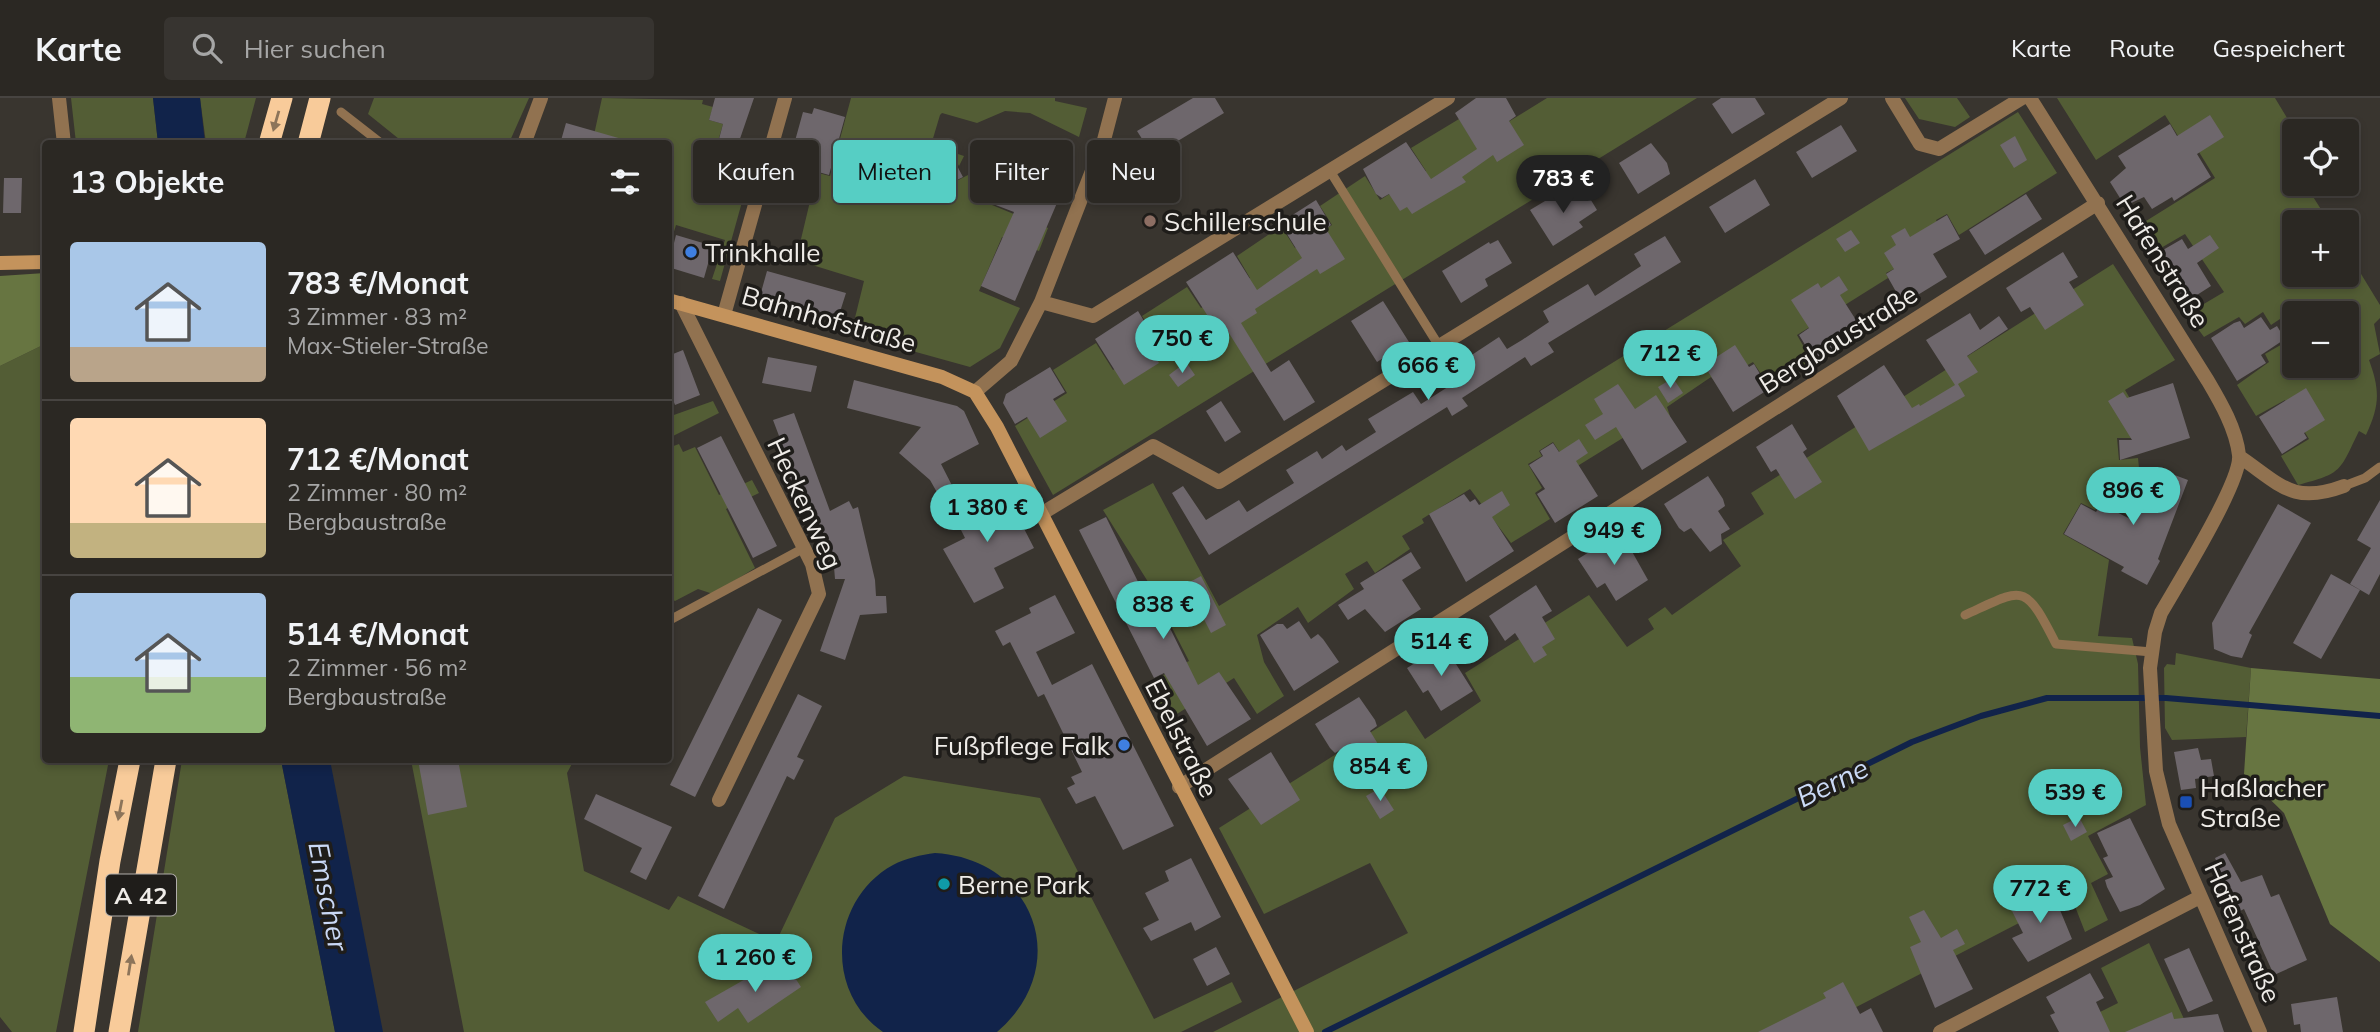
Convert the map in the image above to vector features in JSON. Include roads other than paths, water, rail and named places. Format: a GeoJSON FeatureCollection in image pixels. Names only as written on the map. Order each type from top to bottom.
{"type":"FeatureCollection","features":[{"type":"Feature","properties":{"kind":"highway"},"geometry":{"type":"LineString","coordinates":[[270,140],[282,98]]}},
{"type":"Feature","properties":{"kind":"highway"},"geometry":{"type":"LineString","coordinates":[[308,140],[320,98]]}},
{"type":"Feature","properties":{"kind":"highway","name":"A 42"},"geometry":{"type":"LineString","coordinates":[[84,1032],[110,861],[129,763]]}},
{"type":"Feature","properties":{"kind":"highway","name":"A 42"},"geometry":{"type":"LineString","coordinates":[[119,1032],[137,913],[165,763]]}},
{"type":"Feature","properties":{"kind":"street"},"geometry":{"type":"LineString","coordinates":[[59,98],[64,140]]}},
{"type":"Feature","properties":{"kind":"street"},"geometry":{"type":"LineString","coordinates":[[525,140],[541,98]]}},
{"type":"Feature","properties":{"kind":"street"},"geometry":{"type":"LineString","coordinates":[[724,315],[785,98]]}},
{"type":"Feature","properties":{"kind":"street"},"geometry":{"type":"LineString","coordinates":[[975,392],[1011,361],[1041,302],[1104,140],[1115,98]]}},
{"type":"Feature","properties":{"kind":"street"},"geometry":{"type":"LineString","coordinates":[[1041,302],[1093,316],[1448,98]]}},
{"type":"Feature","properties":{"kind":"street"},"geometry":{"type":"LineString","coordinates":[[1041,514],[1153,446],[1219,482],[1841,98]]}},
{"type":"Feature","properties":{"kind":"street"},"geometry":{"type":"LineString","coordinates":[[1892,98],[1920,144],[1939,149],[2022,98]]}},
{"type":"Feature","properties":{"kind":"street","name":"Hafenstraße"},"geometry":{"type":"LineString","coordinates":[[2030,98],[2226,412],[2240,457],[2227,495],[2161,613],[2150,668],[2156,771],[2166,813],[2260,1032]]}},
{"type":"Feature","properties":{"kind":"street","name":"Bergbaustraße"},"geometry":{"type":"LineString","coordinates":[[1179,786],[2098,203]]}},
{"type":"Feature","properties":{"kind":"street"},"geometry":{"type":"LineString","coordinates":[[0,262],[42,262]]}},
{"type":"Feature","properties":{"kind":"street","name":"Bahnhofstraße"},"geometry":{"type":"LineString","coordinates":[[675,302],[942,377],[975,392]]}},
{"type":"Feature","properties":{"kind":"street","name":"Heckenweg"},"geometry":{"type":"LineString","coordinates":[[675,302],[812,564],[819,594],[719,800]]}},
{"type":"Feature","properties":{"kind":"street","name":"Ebelstraße"},"geometry":{"type":"LineString","coordinates":[[975,392],[997,427],[1307,1032]]}},
{"type":"Feature","properties":{"kind":"street"},"geometry":{"type":"LineString","coordinates":[[2240,457],[2288,490],[2301,495],[2344,486]]}},
{"type":"Feature","properties":{"kind":"street"},"geometry":{"type":"LineString","coordinates":[[1940,1032],[2200,897]]}},
{"type":"Feature","properties":{"kind":"lane"},"geometry":{"type":"LineString","coordinates":[[341,112],[377,140]]}},
{"type":"Feature","properties":{"kind":"lane"},"geometry":{"type":"LineString","coordinates":[[1330,171],[1439,345]]}},
{"type":"Feature","properties":{"kind":"lane"},"geometry":{"type":"LineString","coordinates":[[2344,486],[2365,478],[2380,467]]}},
{"type":"Feature","properties":{"kind":"lane"},"geometry":{"type":"LineString","coordinates":[[672,619],[804,548]]}},
{"type":"Feature","properties":{"kind":"lane"},"geometry":{"type":"LineString","coordinates":[[1965,615],[2014,593],[2026,596],[2043,617],[2056,644],[2152,652]]}},
{"type":"Feature","properties":{"kind":"water"},"geometry":{"type":"Polygon","coordinates":[[[153,98],[200,98],[205,140],[158,140],[153,98]]]}},
{"type":"Feature","properties":{"kind":"water","name":"Emscher"},"geometry":{"type":"Polygon","coordinates":[[[282,763],[331,763],[383,1032],[335,1032],[282,763]]]}},
{"type":"Feature","properties":{"kind":"water"},"geometry":{"type":"Polygon","coordinates":[[[935,853],[970,860],[998,874],[1019,895],[1032,920],[1038,948],[1034,977],[1021,1006],[997,1032],[883,1032],[864,1014],[851,993],[843,970],[842,946],[847,922],[857,900],[872,880],[903,860],[935,853]]]}},
{"type":"Feature","properties":{"kind":"waterway","name":"Berne"},"geometry":{"type":"LineString","coordinates":[[1325,1032],[1912,742],[1981,716],[2047,698],[2166,698],[2380,716]]}},
{"type":"Feature","properties":{"kind":"place","name":"Schillerschule"},"geometry":{"type":"Point","coordinates":[1150,221]}},
{"type":"Feature","properties":{"kind":"place","name":"Trinkhalle"},"geometry":{"type":"Point","coordinates":[691,252]}},
{"type":"Feature","properties":{"kind":"place","name":"Fußpflege Falk"},"geometry":{"type":"Point","coordinates":[1124,745]}},
{"type":"Feature","properties":{"kind":"place","name":"Haßlacher Straße"},"geometry":{"type":"Point","coordinates":[2186,802]}},
{"type":"Feature","properties":{"kind":"place","name":"Berne Park"},"geometry":{"type":"Point","coordinates":[944,884]}}]}
